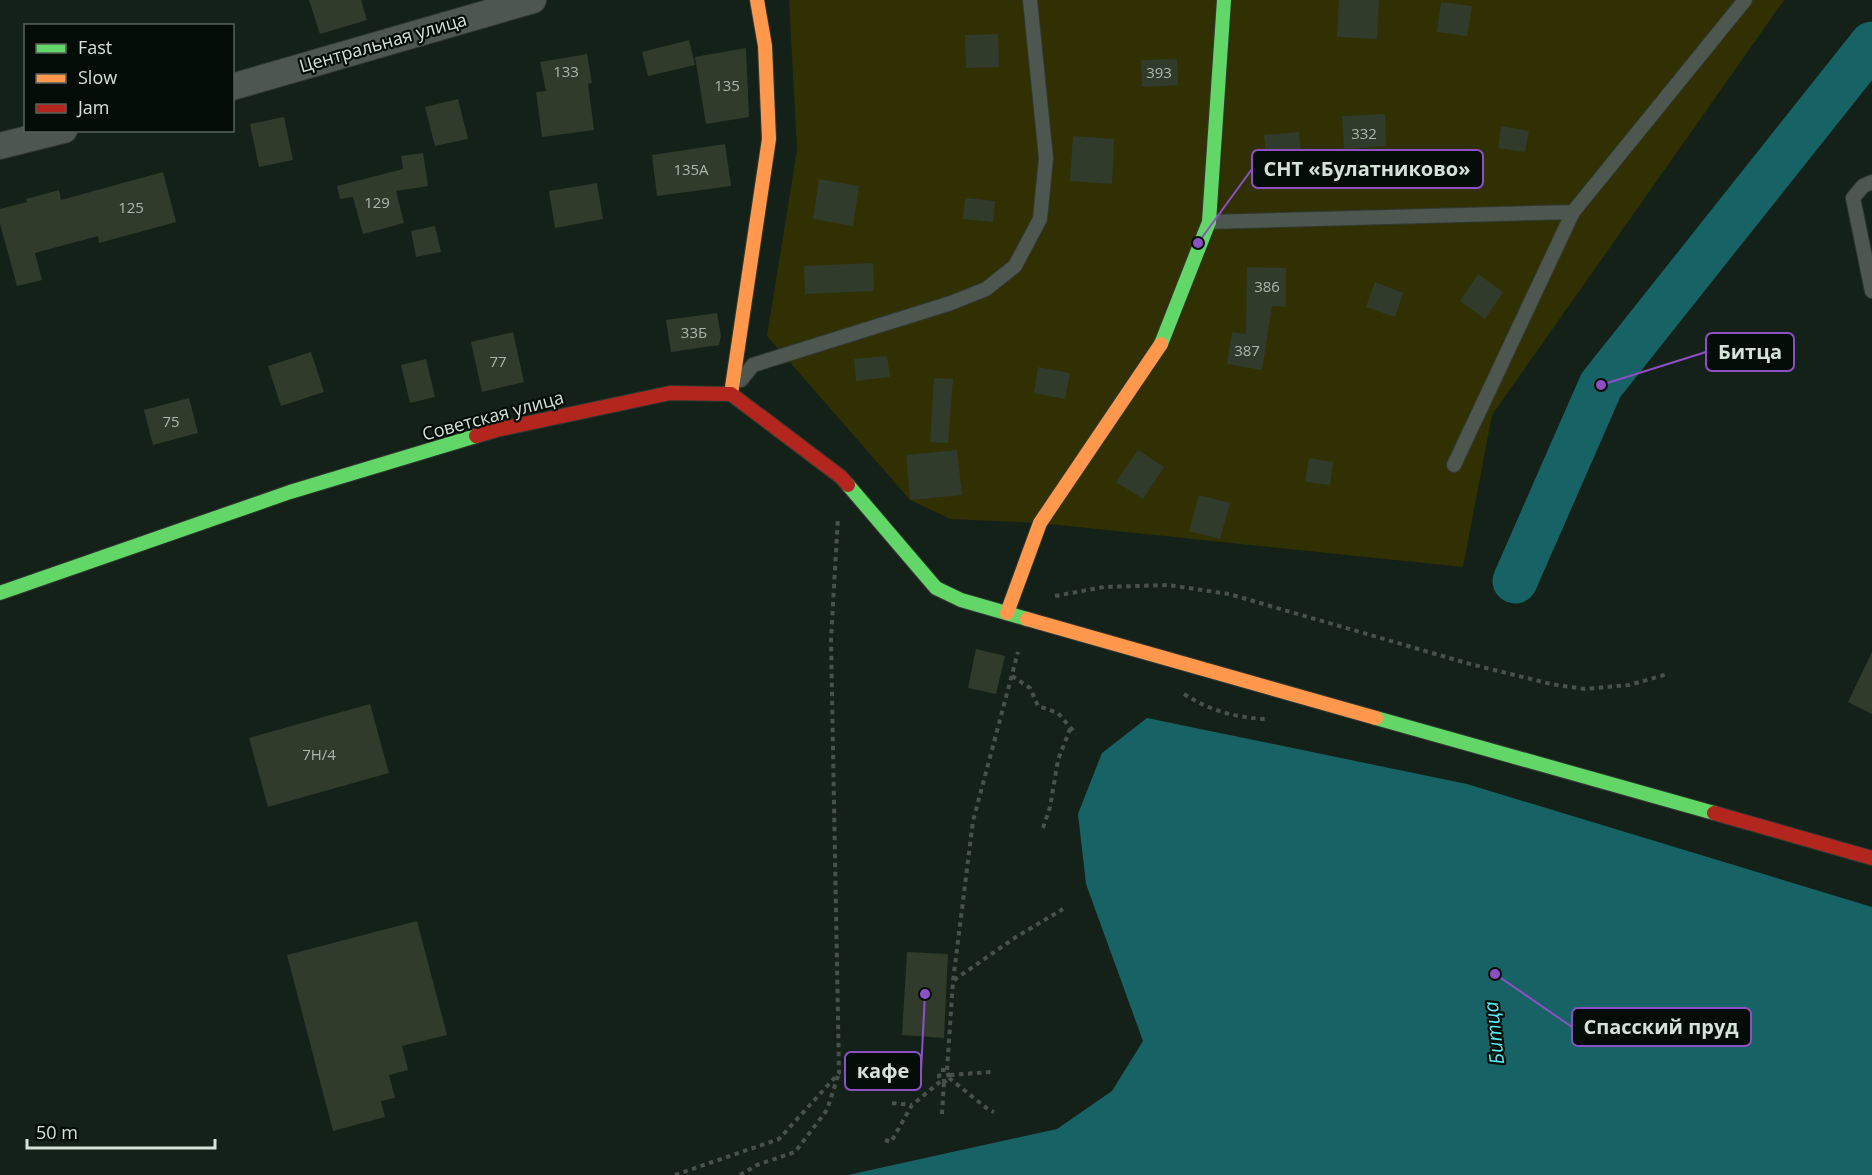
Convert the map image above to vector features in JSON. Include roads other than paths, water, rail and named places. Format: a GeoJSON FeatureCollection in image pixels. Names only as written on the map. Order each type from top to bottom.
{"type":"FeatureCollection","features":[{"type":"Feature","properties":{"kind":"street","name":"Центральная улица"},"geometry":{"type":"LineString","coordinates":[[234,86],[533,0]]}},
{"type":"Feature","properties":{"kind":"street"},"geometry":{"type":"LineString","coordinates":[[757,0],[765,46],[769,139],[731,394],[841,477],[936,588],[962,600],[1007,613],[1872,858]]}},
{"type":"Feature","properties":{"kind":"street"},"geometry":{"type":"LineString","coordinates":[[1007,613],[1040,523],[1160,346],[1209,222],[1224,0]]}},
{"type":"Feature","properties":{"kind":"street"},"geometry":{"type":"LineString","coordinates":[[0,146],[56,132]]}},
{"type":"Feature","properties":{"kind":"street","name":"Советская улица"},"geometry":{"type":"LineString","coordinates":[[0,593],[290,492],[496,430],[609,404],[670,393],[731,394]]}},
{"type":"Feature","properties":{"kind":"lane"},"geometry":{"type":"LineString","coordinates":[[731,394],[753,365],[951,303],[986,289],[1015,266],[1040,219],[1046,158],[1030,0]]}},
{"type":"Feature","properties":{"kind":"lane"},"geometry":{"type":"LineString","coordinates":[[1454,465],[1573,212],[1745,0]]}},
{"type":"Feature","properties":{"kind":"lane"},"geometry":{"type":"LineString","coordinates":[[1872,182],[1863,186],[1853,198],[1872,291]]}},
{"type":"Feature","properties":{"kind":"lane"},"geometry":{"type":"LineString","coordinates":[[1209,222],[1573,212]]}},
{"type":"Feature","properties":{"kind":"water"},"geometry":{"type":"Polygon","coordinates":[[[1147,718],[1467,784],[1872,907],[1872,1175],[848,1175],[1057,1129],[1112,1091],[1143,1041],[1086,884],[1078,814],[1102,753],[1147,718]]]}},
{"type":"Feature","properties":{"kind":"waterway","name":"Битца"},"geometry":{"type":"LineString","coordinates":[[1515,581],[1601,385],[1872,44]]}},
{"type":"Feature","properties":{"kind":"place","name":"СНТ «Булатниково»"},"geometry":{"type":"Point","coordinates":[1198,243]}},
{"type":"Feature","properties":{"kind":"place","name":"Битца"},"geometry":{"type":"Point","coordinates":[1601,385]}},
{"type":"Feature","properties":{"kind":"place","name":"Спасский пруд"},"geometry":{"type":"Point","coordinates":[1495,974]}},
{"type":"Feature","properties":{"kind":"place","name":"кафе"},"geometry":{"type":"Point","coordinates":[925,994]}}]}
